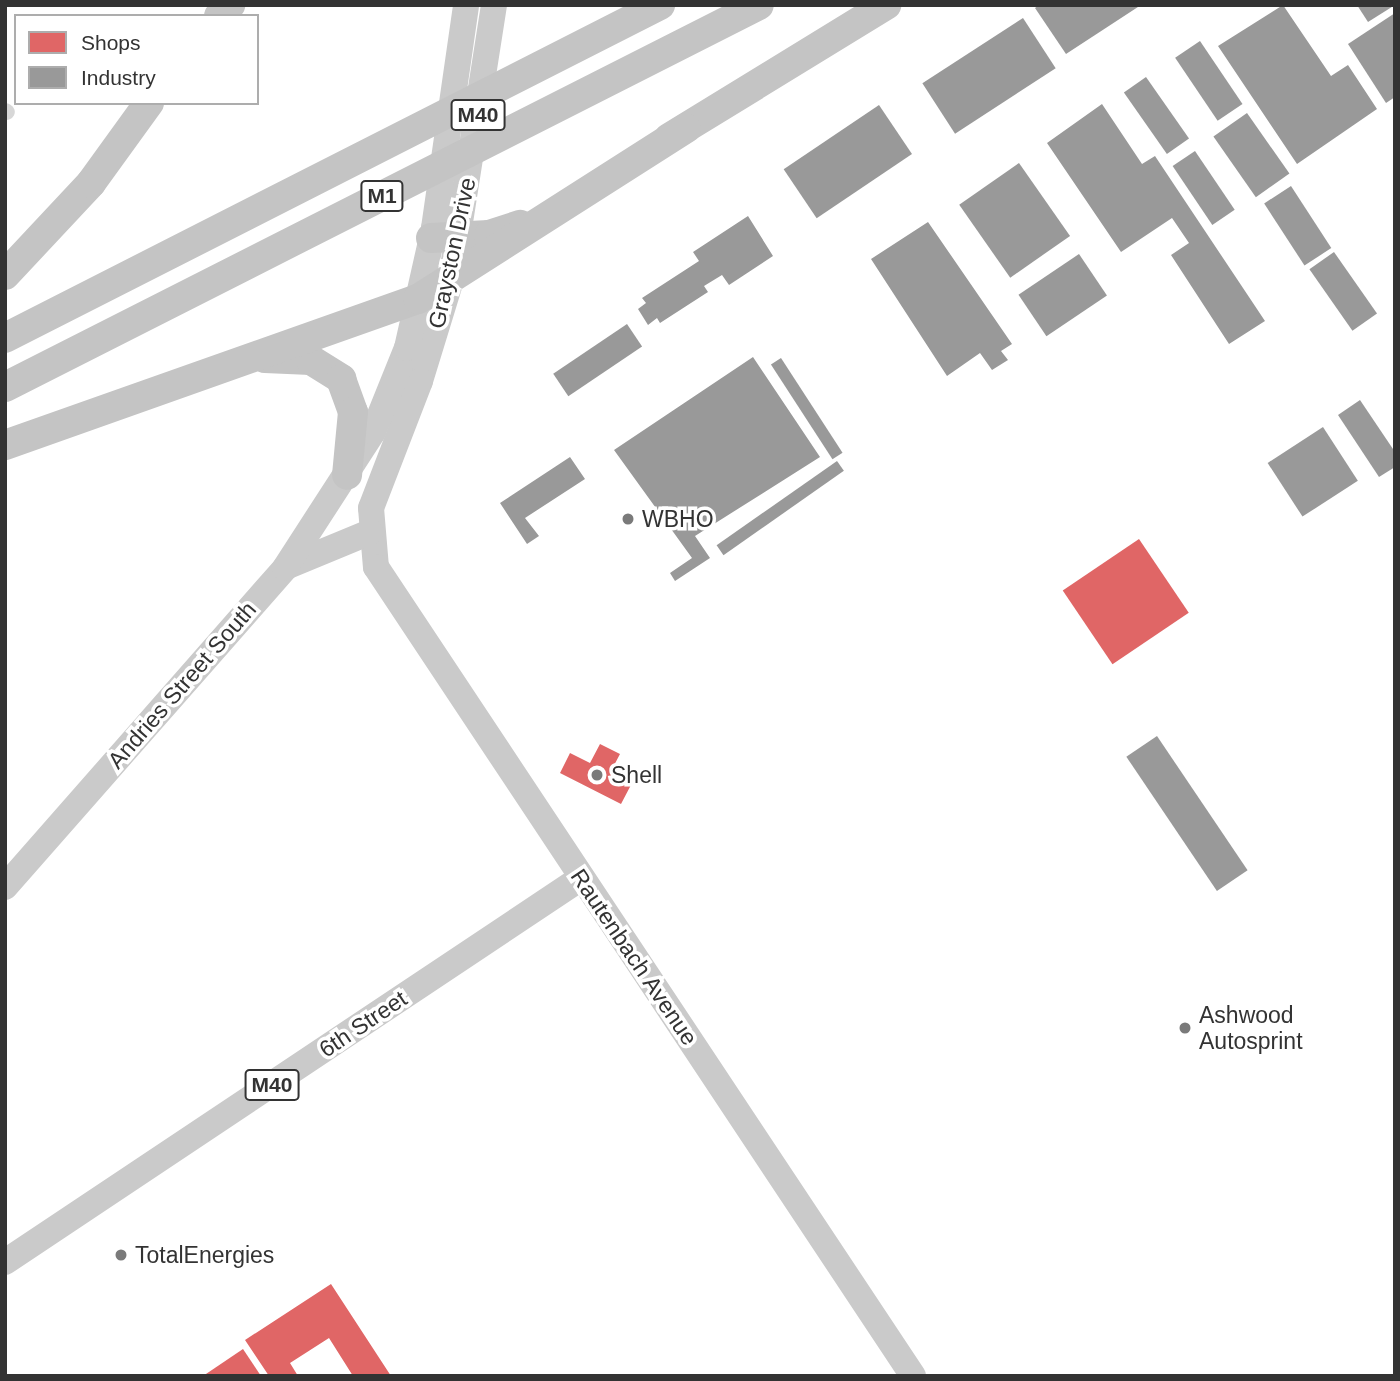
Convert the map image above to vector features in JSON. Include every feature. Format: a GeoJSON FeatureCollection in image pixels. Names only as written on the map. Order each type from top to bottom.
{"type":"FeatureCollection","features":[{"type":"Feature","properties":{"kind":"highway","name":"M1"},"geometry":{"type":"LineString","coordinates":[[5,338],[660,5]]}},
{"type":"Feature","properties":{"kind":"highway","name":"M1"},"geometry":{"type":"LineString","coordinates":[[5,387],[759,5]]}},
{"type":"Feature","properties":{"kind":"highway"},"geometry":{"type":"LineString","coordinates":[[446,232],[504,233],[537,217],[886,5]]}},
{"type":"Feature","properties":{"kind":"highway"},"geometry":{"type":"LineString","coordinates":[[5,275],[91,183],[148,105]]}},
{"type":"Feature","properties":{"kind":"highway"},"geometry":{"type":"LineString","coordinates":[[5,446],[242,359],[418,299],[686,128]]}},
{"type":"Feature","properties":{"kind":"highway"},"geometry":{"type":"LineString","coordinates":[[242,359],[312,360],[341,379],[353,412],[347,475]]}},
{"type":"Feature","properties":{"kind":"main road","name":"Grayston Drive"},"geometry":{"type":"LineString","coordinates":[[370,532],[380,476],[420,382],[451,280],[446,232],[466,5]]}},
{"type":"Feature","properties":{"kind":"main road","name":"Grayston Drive"},"geometry":{"type":"LineString","coordinates":[[347,475],[399,374],[418,299],[446,232],[494,5]]}},
{"type":"Feature","properties":{"kind":"main road","name":"Andries Street South"},"geometry":{"type":"LineString","coordinates":[[5,887],[285,568],[347,475]]}},
{"type":"Feature","properties":{"kind":"main road"},"geometry":{"type":"LineString","coordinates":[[285,568],[370,532]]}},
{"type":"Feature","properties":{"kind":"main road","name":"Rautenbach Avenue"},"geometry":{"type":"LineString","coordinates":[[370,532],[376,567],[396,603],[913,1376]]}},
{"type":"Feature","properties":{"kind":"main road","name":"6th Street"},"geometry":{"type":"LineString","coordinates":[[5,1262],[581,878]]}},
{"type":"Feature","properties":{"kind":"building: Shops"},"geometry":{"type":"Polygon","coordinates":[[[1139,539],[1189,613],[1112,664],[1063,590],[1139,539]]]}},
{"type":"Feature","properties":{"kind":"building: Shops"},"geometry":{"type":"Polygon","coordinates":[[[600,744],[620,754],[610,773],[632,783],[621,804],[560,773],[570,753],[590,763],[600,744]]]}},
{"type":"Feature","properties":{"kind":"building: Shops"},"geometry":{"type":"Polygon","coordinates":[[[331,1284],[391,1376],[353,1376],[329,1338],[290,1363],[298,1376],[269,1376],[245,1340],[331,1284]]]}},
{"type":"Feature","properties":{"kind":"building: Shops"},"geometry":{"type":"Polygon","coordinates":[[[243,1349],[261,1376],[203,1376],[243,1349]]]}},
{"type":"Feature","properties":{"kind":"building: Industry"},"geometry":{"type":"Polygon","coordinates":[[[1039,5],[1141,5],[1066,54],[1035,8],[1039,5]]]}},
{"type":"Feature","properties":{"kind":"building: Industry"},"geometry":{"type":"Polygon","coordinates":[[[1283,5],[1331,76],[1348,65],[1377,109],[1297,164],[1218,46],[1283,5]]]}},
{"type":"Feature","properties":{"kind":"building: Industry"},"geometry":{"type":"Polygon","coordinates":[[[1357,5],[1395,5],[1368,22],[1357,5]]]}},
{"type":"Feature","properties":{"kind":"building: Industry"},"geometry":{"type":"Polygon","coordinates":[[[1395,13],[1395,97],[1386,103],[1348,44],[1395,13]]]}},
{"type":"Feature","properties":{"kind":"building: Industry"},"geometry":{"type":"Polygon","coordinates":[[[1023,18],[1056,68],[955,134],[922,83],[1023,18]]]}},
{"type":"Feature","properties":{"kind":"building: Industry"},"geometry":{"type":"Polygon","coordinates":[[[1200,41],[1242,104],[1218,121],[1175,58],[1200,41]]]}},
{"type":"Feature","properties":{"kind":"building: Industry"},"geometry":{"type":"Polygon","coordinates":[[[1146,77],[1189,138],[1167,154],[1124,92],[1146,77]]]}},
{"type":"Feature","properties":{"kind":"building: Industry"},"geometry":{"type":"Polygon","coordinates":[[[1102,104],[1142,164],[1155,156],[1265,321],[1229,344],[1171,255],[1189,243],[1172,218],[1121,252],[1047,143],[1102,104]]]}},
{"type":"Feature","properties":{"kind":"building: Industry"},"geometry":{"type":"Polygon","coordinates":[[[879,105],[912,154],[817,218],[784,169],[879,105]]]}},
{"type":"Feature","properties":{"kind":"building: Industry"},"geometry":{"type":"Polygon","coordinates":[[[1247,113],[1289,174],[1256,197],[1213,137],[1247,113]]]}},
{"type":"Feature","properties":{"kind":"building: Industry"},"geometry":{"type":"Polygon","coordinates":[[[1195,151],[1235,210],[1212,225],[1173,166],[1195,151]]]}},
{"type":"Feature","properties":{"kind":"building: Industry"},"geometry":{"type":"Polygon","coordinates":[[[1019,163],[1070,236],[1010,278],[959,205],[1019,163]]]}},
{"type":"Feature","properties":{"kind":"building: Industry"},"geometry":{"type":"Polygon","coordinates":[[[1291,186],[1331,248],[1304,265],[1264,203],[1291,186]]]}},
{"type":"Feature","properties":{"kind":"building: Industry"},"geometry":{"type":"Polygon","coordinates":[[[748,216],[773,256],[729,285],[722,275],[704,286],[708,292],[660,323],[657,318],[648,325],[638,309],[646,303],[642,298],[699,261],[693,252],[748,216]]]}},
{"type":"Feature","properties":{"kind":"building: Industry"},"geometry":{"type":"Polygon","coordinates":[[[928,222],[1012,344],[1001,351],[1008,360],[992,370],[980,353],[947,376],[871,259],[928,222]]]}},
{"type":"Feature","properties":{"kind":"building: Industry"},"geometry":{"type":"Polygon","coordinates":[[[1334,252],[1377,313],[1352,331],[1309,269],[1334,252]]]}},
{"type":"Feature","properties":{"kind":"building: Industry"},"geometry":{"type":"Polygon","coordinates":[[[1079,254],[1107,295],[1046,336],[1018,295],[1079,254]]]}},
{"type":"Feature","properties":{"kind":"building: Industry"},"geometry":{"type":"Polygon","coordinates":[[[627,324],[642,346],[568,396],[553,374],[627,324]]]}},
{"type":"Feature","properties":{"kind":"building: Industry"},"geometry":{"type":"Polygon","coordinates":[[[753,357],[820,457],[695,536],[710,558],[675,581],[670,573],[692,558],[614,450],[753,357]]]}},
{"type":"Feature","properties":{"kind":"building: Industry"},"geometry":{"type":"Polygon","coordinates":[[[781,358],[843,453],[832,459],[771,365],[781,358]]]}},
{"type":"Feature","properties":{"kind":"building: Industry"},"geometry":{"type":"Polygon","coordinates":[[[1360,400],[1395,452],[1395,467],[1379,477],[1338,415],[1360,400]]]}},
{"type":"Feature","properties":{"kind":"building: Industry"},"geometry":{"type":"Polygon","coordinates":[[[1323,427],[1358,481],[1303,517],[1268,463],[1323,427]]]}},
{"type":"Feature","properties":{"kind":"building: Industry"},"geometry":{"type":"Polygon","coordinates":[[[570,457],[585,479],[525,518],[539,536],[527,544],[500,503],[570,457]]]}},
{"type":"Feature","properties":{"kind":"building: Industry"},"geometry":{"type":"Polygon","coordinates":[[[837,461],[844,471],[723,555],[717,545],[837,461]]]}},
{"type":"Feature","properties":{"kind":"building: Industry"},"geometry":{"type":"Polygon","coordinates":[[[1157,736],[1248,870],[1217,891],[1126,757],[1157,736]]]}},
{"type":"Feature","properties":{"kind":"place","name":"WBHO"},"geometry":{"type":"Point","coordinates":[628,519]}},
{"type":"Feature","properties":{"kind":"place","name":"Shell"},"geometry":{"type":"Point","coordinates":[597,775]}},
{"type":"Feature","properties":{"kind":"place","name":"Ashwood Autosprint"},"geometry":{"type":"Point","coordinates":[1185,1028]}},
{"type":"Feature","properties":{"kind":"place","name":"TotalEnergies"},"geometry":{"type":"Point","coordinates":[121,1255]}}]}
